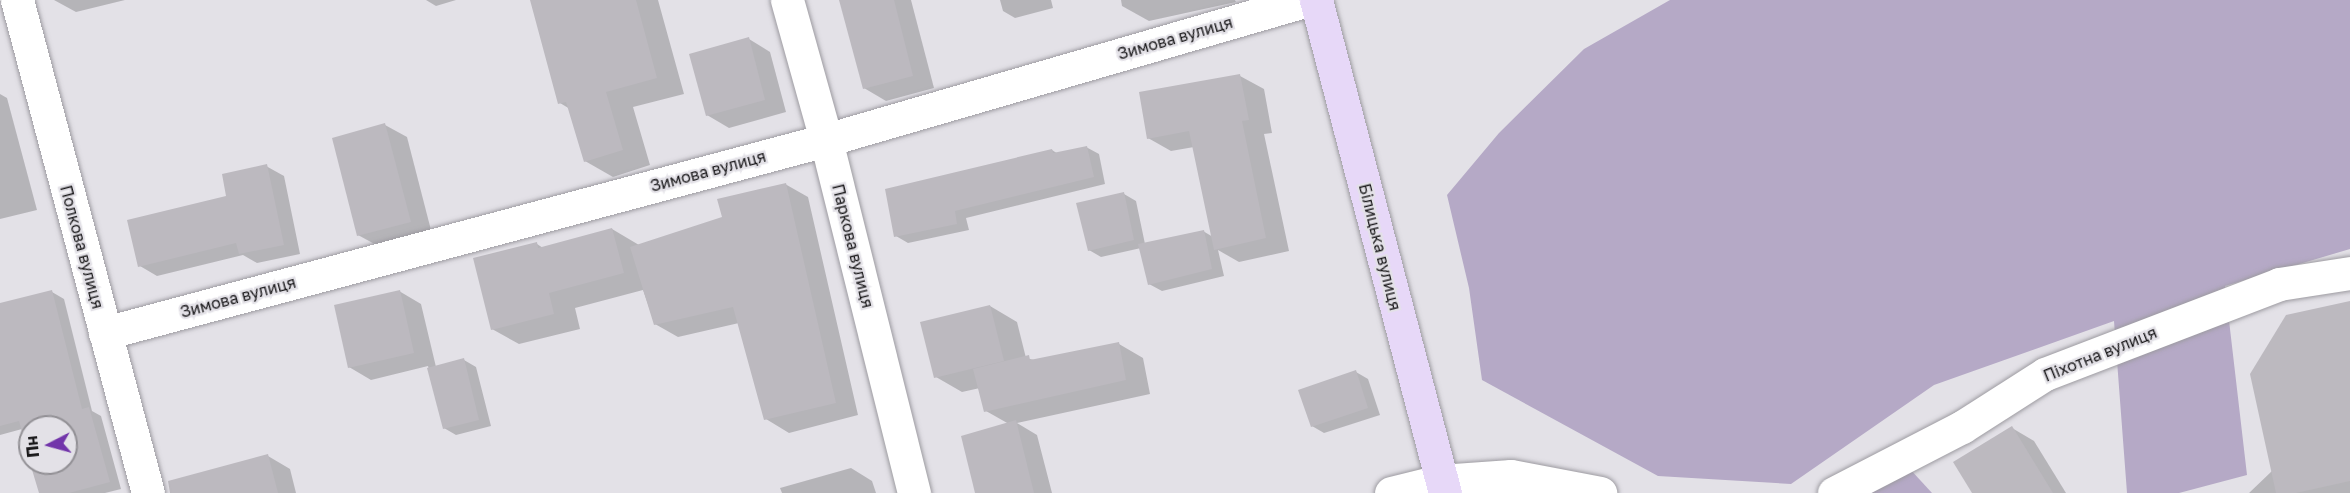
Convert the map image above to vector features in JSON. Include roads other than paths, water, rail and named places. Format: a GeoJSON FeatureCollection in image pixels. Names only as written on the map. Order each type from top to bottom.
{"type":"FeatureCollection","features":[{"type":"Feature","properties":{"kind":"main road","name":"Білицька вулиця"},"geometry":{"type":"LineString","coordinates":[[1316,0],[1442,487]]}},
{"type":"Feature","properties":{"kind":"street","name":"Полкова вулиця"},"geometry":{"type":"LineString","coordinates":[[17,0],[148,493]]}},
{"type":"Feature","properties":{"kind":"street","name":"Паркова вулиця"},"geometry":{"type":"LineString","coordinates":[[787,0],[826,140],[914,493]]}},
{"type":"Feature","properties":{"kind":"street","name":"Зимова вулиця"},"geometry":{"type":"LineString","coordinates":[[105,333],[826,140],[1308,0]]}},
{"type":"Feature","properties":{"kind":"street","name":"Піхотна вулиця"},"geometry":{"type":"LineString","coordinates":[[1834,493],[1962,427],[2045,374],[2279,284],[2350,273]]}},
{"type":"Feature","properties":{"kind":"street"},"geometry":{"type":"LineString","coordinates":[[1391,493],[1511,476],[1600,493]]}}]}
